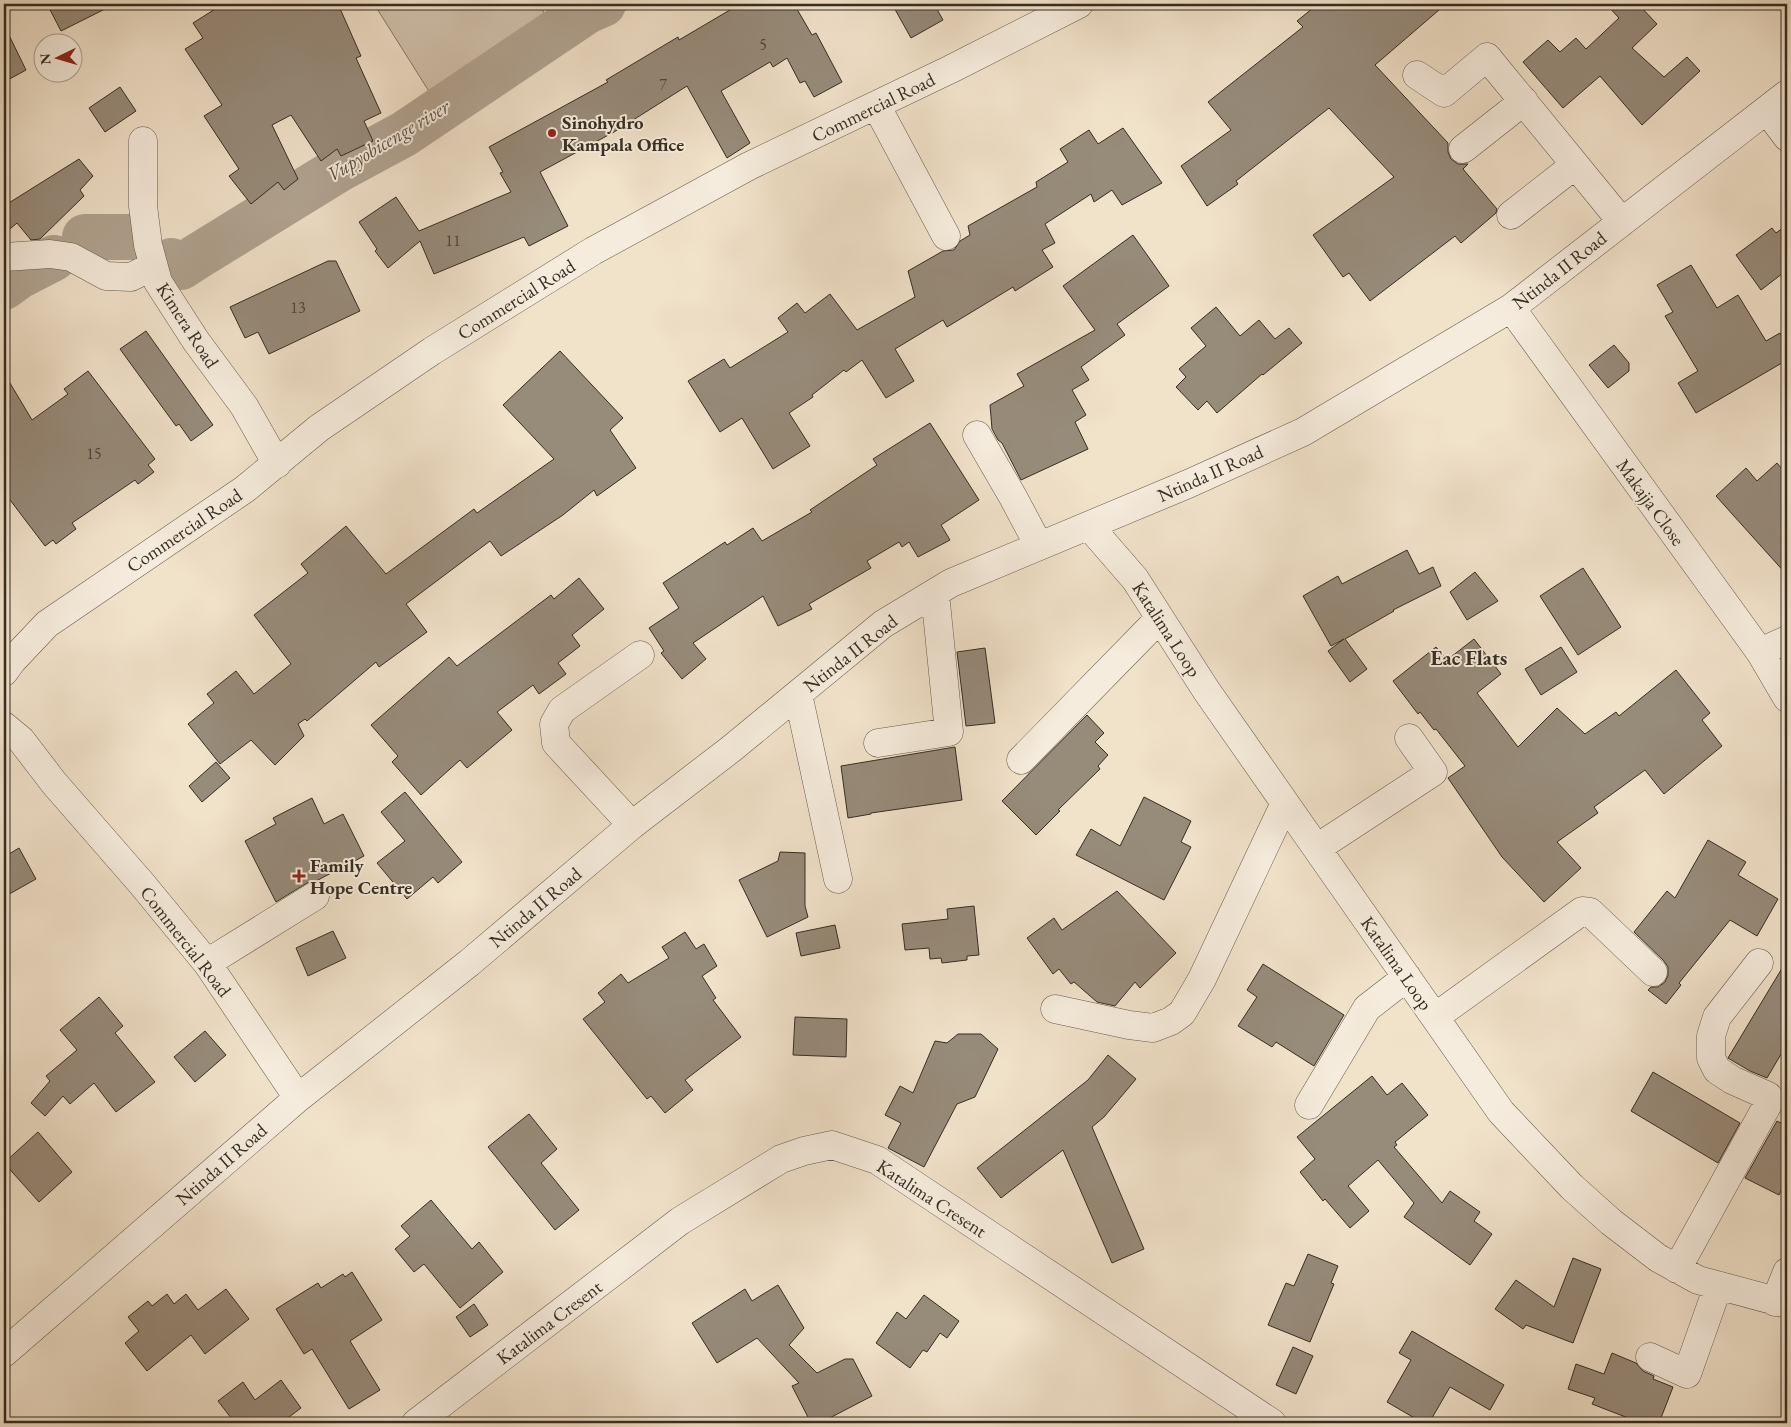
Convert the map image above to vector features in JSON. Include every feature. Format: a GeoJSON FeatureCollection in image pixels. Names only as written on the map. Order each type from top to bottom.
{"type":"FeatureCollection","features":[{"type":"Feature","properties":{"kind":"street","name":"Commercial Road"},"geometry":{"type":"LineString","coordinates":[[4,672],[12,660],[47,624],[245,489],[319,428],[424,356],[593,251],[749,166],[951,70],[1079,4]]}},
{"type":"Feature","properties":{"kind":"street"},"geometry":{"type":"LineString","coordinates":[[1417,75],[1444,93],[1487,57],[1622,222]]}},
{"type":"Feature","properties":{"kind":"street"},"geometry":{"type":"LineString","coordinates":[[1463,149],[1524,101]]}},
{"type":"Feature","properties":{"kind":"street"},"geometry":{"type":"LineString","coordinates":[[1777,102],[1787,137]]}},
{"type":"Feature","properties":{"kind":"street","name":"Ntinda II Road"},"geometry":{"type":"LineString","coordinates":[[4,1353],[298,1098],[469,963],[632,825],[731,749],[883,624],[951,583],[1188,484],[1303,432],[1511,308],[1777,102]]}},
{"type":"Feature","properties":{"kind":"street"},"geometry":{"type":"LineString","coordinates":[[876,105],[946,236]]}},
{"type":"Feature","properties":{"kind":"street","name":"Kimera Road"},"geometry":{"type":"LineString","coordinates":[[143,141],[143,206],[148,245],[158,282],[196,341],[244,406],[277,464]]}},
{"type":"Feature","properties":{"kind":"street"},"geometry":{"type":"LineString","coordinates":[[1511,215],[1575,165]]}},
{"type":"Feature","properties":{"kind":"street"},"geometry":{"type":"LineString","coordinates":[[4,257],[50,254],[71,257],[106,276],[131,277],[153,266]]}},
{"type":"Feature","properties":{"kind":"street","name":"Makajja Close"},"geometry":{"type":"LineString","coordinates":[[1511,308],[1760,652],[1787,698]]}},
{"type":"Feature","properties":{"kind":"street"},"geometry":{"type":"LineString","coordinates":[[977,435],[1039,546]]}},
{"type":"Feature","properties":{"kind":"street","name":"Katalima Loop"},"geometry":{"type":"LineString","coordinates":[[1089,526],[1135,579],[1206,690],[1501,1112],[1565,1180],[1611,1222],[1658,1258],[1698,1280],[1781,1303]]}},
{"type":"Feature","properties":{"kind":"street"},"geometry":{"type":"LineString","coordinates":[[878,743],[949,732],[935,593]]}},
{"type":"Feature","properties":{"kind":"street"},"geometry":{"type":"LineString","coordinates":[[1022,760],[1160,618]]}},
{"type":"Feature","properties":{"kind":"street"},"geometry":{"type":"LineString","coordinates":[[1760,652],[1787,640]]}},
{"type":"Feature","properties":{"kind":"street"},"geometry":{"type":"LineString","coordinates":[[632,825],[556,744],[554,724],[562,710],[640,655]]}},
{"type":"Feature","properties":{"kind":"street"},"geometry":{"type":"LineString","coordinates":[[798,694],[838,879]]}},
{"type":"Feature","properties":{"kind":"street","name":"Commercial Road"},"geometry":{"type":"LineString","coordinates":[[4,726],[22,740],[54,783],[142,884],[207,963],[298,1098]]}},
{"type":"Feature","properties":{"kind":"street"},"geometry":{"type":"LineString","coordinates":[[1317,848],[1432,772],[1409,738]]}},
{"type":"Feature","properties":{"kind":"street"},"geometry":{"type":"LineString","coordinates":[[1055,1009],[1129,1025],[1153,1028],[1171,1021],[1182,1013],[1202,979],[1285,803]]}},
{"type":"Feature","properties":{"kind":"street"},"geometry":{"type":"LineString","coordinates":[[207,963],[315,896]]}},
{"type":"Feature","properties":{"kind":"street"},"geometry":{"type":"LineString","coordinates":[[1435,1017],[1582,911],[1590,912],[1653,972]]}},
{"type":"Feature","properties":{"kind":"street"},"geometry":{"type":"LineString","coordinates":[[1677,1269],[1768,1104],[1768,1096],[1732,1080],[1717,1070],[1711,1058],[1711,1036],[1717,1017],[1759,963]]}},
{"type":"Feature","properties":{"kind":"street"},"geometry":{"type":"LineString","coordinates":[[1308,1105],[1367,1008],[1407,977]]}},
{"type":"Feature","properties":{"kind":"street","name":"Katalima Cresent"},"geometry":{"type":"LineString","coordinates":[[416,1423],[680,1221],[781,1159],[804,1151],[832,1145],[876,1160],[1272,1423]]}},
{"type":"Feature","properties":{"kind":"street"},"geometry":{"type":"LineString","coordinates":[[1781,1303],[1787,1272]]}},
{"type":"Feature","properties":{"kind":"street"},"geometry":{"type":"LineString","coordinates":[[1650,1357],[1687,1374],[1718,1286]]}},
{"type":"Feature","properties":{"kind":"shaded area"},"geometry":{"type":"Polygon","coordinates":[[[374,4],[539,4],[546,16],[430,93],[374,4]]]}},
{"type":"Feature","properties":{"kind":"building"},"geometry":{"type":"Polygon","coordinates":[[[47,4],[115,4],[61,31],[47,4]]]}},
{"type":"Feature","properties":{"kind":"building"},"geometry":{"type":"Polygon","coordinates":[[[223,4],[338,4],[361,56],[356,58],[381,113],[364,121],[373,141],[341,156],[337,149],[321,161],[291,115],[272,125],[298,179],[284,190],[278,182],[251,204],[229,176],[239,169],[204,116],[222,105],[185,49],[203,38],[193,23],[223,4]]]}},
{"type":"Feature","properties":{"kind":"building"},"geometry":{"type":"Polygon","coordinates":[[[740,4],[794,4],[812,35],[816,33],[842,82],[814,97],[805,81],[800,83],[787,58],[773,67],[770,62],[721,91],[750,143],[727,158],[687,86],[614,132],[540,172],[568,226],[529,246],[524,237],[434,274],[420,241],[388,268],[375,251],[377,249],[359,222],[396,197],[419,231],[511,192],[500,173],[503,172],[489,147],[608,82],[606,80],[678,37],[679,40],[740,4]]]}},
{"type":"Feature","properties":{"kind":"building"},"geometry":{"type":"Polygon","coordinates":[[[892,4],[934,4],[943,20],[911,38],[892,4]]]}},
{"type":"Feature","properties":{"kind":"building"},"geometry":{"type":"Polygon","coordinates":[[[1318,4],[1446,4],[1375,65],[1448,143],[1448,152],[1451,159],[1458,164],[1468,164],[1463,169],[1497,209],[1496,213],[1461,243],[1455,236],[1370,301],[1349,273],[1343,277],[1313,235],[1394,177],[1329,108],[1236,181],[1238,184],[1207,206],[1181,166],[1231,130],[1208,102],[1303,27],[1297,21],[1318,4]]]}},
{"type":"Feature","properties":{"kind":"building"},"geometry":{"type":"Polygon","coordinates":[[[1606,4],[1638,4],[1657,24],[1632,48],[1664,77],[1687,57],[1700,71],[1642,125],[1600,76],[1563,108],[1523,62],[1548,40],[1560,52],[1576,38],[1586,49],[1619,18],[1606,4]]]}},
{"type":"Feature","properties":{"kind":"building"},"geometry":{"type":"Polygon","coordinates":[[[4,25],[26,70],[4,82],[4,25]]]}},
{"type":"Feature","properties":{"kind":"building"},"geometry":{"type":"Polygon","coordinates":[[[120,87],[136,111],[105,132],[89,108],[120,87]]]}},
{"type":"Feature","properties":{"kind":"building"},"geometry":{"type":"Polygon","coordinates":[[[1123,128],[1162,183],[1122,205],[1112,190],[1094,202],[1091,194],[1045,224],[1055,243],[1042,250],[1053,267],[1015,291],[1013,287],[947,327],[943,320],[895,349],[914,381],[886,398],[862,360],[846,372],[844,370],[812,395],[813,397],[789,413],[810,446],[773,469],[742,418],[720,432],[688,381],[724,359],[730,368],[788,332],[778,318],[797,303],[805,313],[830,294],[857,330],[915,297],[908,271],[943,251],[954,250],[960,241],[970,235],[968,226],[1037,187],[1036,182],[1068,162],[1060,149],[1089,130],[1098,144],[1123,128]]]}},
{"type":"Feature","properties":{"kind":"building"},"geometry":{"type":"Polygon","coordinates":[[[79,159],[93,176],[80,190],[84,196],[40,239],[31,240],[17,223],[4,234],[4,206],[79,159]]]}},
{"type":"Feature","properties":{"kind":"building"},"geometry":{"type":"Polygon","coordinates":[[[1787,225],[1787,270],[1761,290],[1736,255],[1772,228],[1776,233],[1787,225]]]}},
{"type":"Feature","properties":{"kind":"building"},"geometry":{"type":"Polygon","coordinates":[[[1133,235],[1169,286],[1117,324],[1125,335],[1081,367],[1089,380],[1072,390],[1086,415],[1075,422],[1088,449],[1021,480],[1002,443],[998,440],[992,429],[990,405],[1024,386],[1017,374],[1095,330],[1063,286],[1133,235]]]}},
{"type":"Feature","properties":{"kind":"building"},"geometry":{"type":"Polygon","coordinates":[[[328,261],[336,261],[360,311],[269,354],[258,332],[245,338],[230,307],[328,261]]]}},
{"type":"Feature","properties":{"kind":"building"},"geometry":{"type":"Polygon","coordinates":[[[1691,265],[1717,308],[1738,295],[1766,341],[1780,333],[1787,346],[1787,360],[1696,413],[1678,383],[1698,371],[1665,316],[1673,312],[1657,285],[1691,265]]]}},
{"type":"Feature","properties":{"kind":"building"},"geometry":{"type":"Polygon","coordinates":[[[1216,307],[1240,336],[1259,320],[1275,339],[1289,328],[1302,343],[1217,413],[1207,401],[1198,410],[1176,387],[1186,377],[1179,369],[1206,346],[1191,328],[1216,307]]]}},
{"type":"Feature","properties":{"kind":"building"},"geometry":{"type":"Polygon","coordinates":[[[146,331],[213,425],[191,441],[179,424],[176,426],[120,349],[146,331]]]}},
{"type":"Feature","properties":{"kind":"building"},"geometry":{"type":"Polygon","coordinates":[[[1614,345],[1629,363],[1629,371],[1608,388],[1589,365],[1614,345]]]}},
{"type":"Feature","properties":{"kind":"building"},"geometry":{"type":"Polygon","coordinates":[[[560,351],[623,418],[610,430],[636,468],[597,496],[594,490],[563,515],[501,556],[490,541],[406,604],[427,632],[379,667],[376,662],[307,721],[305,719],[298,724],[304,736],[275,765],[251,740],[220,764],[188,724],[214,703],[207,694],[236,671],[254,694],[291,664],[254,615],[308,573],[301,564],[346,526],[386,574],[474,509],[477,513],[554,459],[503,405],[560,351]]]}},
{"type":"Feature","properties":{"kind":"building"},"geometry":{"type":"Polygon","coordinates":[[[88,371],[155,459],[148,465],[154,472],[138,484],[135,480],[72,523],[76,529],[56,544],[53,540],[45,546],[4,492],[4,373],[32,420],[68,394],[64,389],[88,371]]]}},
{"type":"Feature","properties":{"kind":"building"},"geometry":{"type":"Polygon","coordinates":[[[930,423],[979,500],[941,525],[950,540],[918,557],[909,542],[902,547],[899,542],[867,561],[871,568],[809,604],[812,609],[778,626],[763,596],[693,643],[706,659],[682,679],[661,653],[664,651],[649,628],[679,608],[663,583],[725,542],[727,545],[753,528],[762,541],[812,512],[810,510],[877,465],[873,459],[930,423]]]}},
{"type":"Feature","properties":{"kind":"building"},"geometry":{"type":"Polygon","coordinates":[[[1777,463],[1787,475],[1787,575],[1716,496],[1746,468],[1757,481],[1777,463]]]}},
{"type":"Feature","properties":{"kind":"building"},"geometry":{"type":"Polygon","coordinates":[[[1407,550],[1419,574],[1433,567],[1441,586],[1393,610],[1345,639],[1367,669],[1350,682],[1328,651],[1344,639],[1331,646],[1303,596],[1338,576],[1342,584],[1407,550]]]}},
{"type":"Feature","properties":{"kind":"building"},"geometry":{"type":"Polygon","coordinates":[[[1583,568],[1621,627],[1578,655],[1540,596],[1583,568]]]}},
{"type":"Feature","properties":{"kind":"building"},"geometry":{"type":"Polygon","coordinates":[[[1475,572],[1498,601],[1467,620],[1450,592],[1475,572]]]}},
{"type":"Feature","properties":{"kind":"building"},"geometry":{"type":"Polygon","coordinates":[[[579,578],[604,609],[572,635],[580,646],[558,663],[566,674],[539,694],[533,685],[497,712],[512,730],[467,768],[460,760],[421,795],[392,762],[398,756],[371,725],[449,657],[457,666],[551,595],[554,599],[579,578]]]}},
{"type":"Feature","properties":{"kind":"building"},"geometry":{"type":"Polygon","coordinates":[[[1474,639],[1501,674],[1477,693],[1518,747],[1557,708],[1585,734],[1616,712],[1619,716],[1676,670],[1710,713],[1702,720],[1722,746],[1664,794],[1645,770],[1594,807],[1598,813],[1557,842],[1581,868],[1544,902],[1502,857],[1448,778],[1465,766],[1436,729],[1434,730],[1420,712],[1418,714],[1393,681],[1436,647],[1447,660],[1474,639]]]}},
{"type":"Feature","properties":{"kind":"building"},"geometry":{"type":"Polygon","coordinates":[[[1561,647],[1577,672],[1541,695],[1525,669],[1561,647]]]}},
{"type":"Feature","properties":{"kind":"building"},"geometry":{"type":"Polygon","coordinates":[[[985,648],[995,723],[966,726],[957,652],[985,648]]]}},
{"type":"Feature","properties":{"kind":"building"},"geometry":{"type":"Polygon","coordinates":[[[1087,715],[1104,733],[1095,742],[1108,755],[1098,766],[1100,769],[1058,810],[1060,811],[1036,835],[1002,801],[1087,715]]]}},
{"type":"Feature","properties":{"kind":"building"},"geometry":{"type":"Polygon","coordinates":[[[955,747],[962,800],[848,818],[841,766],[955,747]]]}},
{"type":"Feature","properties":{"kind":"building"},"geometry":{"type":"Polygon","coordinates":[[[216,762],[230,778],[202,802],[189,786],[216,762]]]}},
{"type":"Feature","properties":{"kind":"building"},"geometry":{"type":"Polygon","coordinates":[[[405,792],[462,862],[438,883],[433,877],[407,899],[377,863],[405,841],[381,812],[405,792]]]}},
{"type":"Feature","properties":{"kind":"building"},"geometry":{"type":"Polygon","coordinates":[[[1144,797],[1191,821],[1181,842],[1191,847],[1164,900],[1076,855],[1091,829],[1120,846],[1144,797]]]}},
{"type":"Feature","properties":{"kind":"building"},"geometry":{"type":"Polygon","coordinates":[[[312,798],[324,824],[343,814],[364,856],[316,881],[307,883],[276,902],[245,841],[276,824],[273,818],[312,798]]]}},
{"type":"Feature","properties":{"kind":"building"},"geometry":{"type":"Polygon","coordinates":[[[1708,840],[1746,862],[1738,875],[1778,899],[1757,936],[1730,920],[1679,983],[1681,985],[1666,1004],[1648,990],[1651,987],[1658,987],[1665,982],[1668,975],[1668,967],[1634,932],[1667,891],[1675,898],[1708,840]]]}},
{"type":"Feature","properties":{"kind":"building"},"geometry":{"type":"Polygon","coordinates":[[[19,848],[36,879],[4,897],[4,857],[19,848]]]}},
{"type":"Feature","properties":{"kind":"building"},"geometry":{"type":"Polygon","coordinates":[[[780,852],[805,853],[805,906],[808,917],[767,937],[739,880],[778,861],[780,852]]]}},
{"type":"Feature","properties":{"kind":"building"},"geometry":{"type":"Polygon","coordinates":[[[1117,891],[1176,953],[1140,988],[1135,982],[1115,1006],[1097,1002],[1074,982],[1071,984],[1059,969],[1053,974],[1027,938],[1054,918],[1062,930],[1117,891]]]}},
{"type":"Feature","properties":{"kind":"building"},"geometry":{"type":"Polygon","coordinates":[[[974,906],[979,955],[967,956],[967,960],[942,963],[941,958],[930,959],[929,948],[905,950],[902,924],[948,919],[947,909],[974,906]]]}},
{"type":"Feature","properties":{"kind":"building"},"geometry":{"type":"Polygon","coordinates":[[[835,925],[840,948],[801,956],[796,933],[835,925]]]}},
{"type":"Feature","properties":{"kind":"building"},"geometry":{"type":"Polygon","coordinates":[[[333,931],[346,958],[308,976],[296,948],[333,931]]]}},
{"type":"Feature","properties":{"kind":"building"},"geometry":{"type":"Polygon","coordinates":[[[685,932],[696,949],[704,944],[717,966],[702,976],[716,998],[713,1000],[741,1037],[685,1080],[693,1090],[665,1113],[651,1096],[647,1099],[583,1019],[605,1002],[598,993],[621,974],[628,983],[669,958],[662,947],[685,932]]]}},
{"type":"Feature","properties":{"kind":"building"},"geometry":{"type":"Polygon","coordinates":[[[1787,960],[1787,1044],[1767,1078],[1750,1071],[1728,1058],[1787,960]]]}},
{"type":"Feature","properties":{"kind":"building"},"geometry":{"type":"Polygon","coordinates":[[[1263,964],[1344,1015],[1314,1066],[1276,1042],[1272,1047],[1238,1026],[1257,997],[1247,990],[1263,964]]]}},
{"type":"Feature","properties":{"kind":"building"},"geometry":{"type":"Polygon","coordinates":[[[99,997],[123,1026],[115,1033],[155,1082],[116,1112],[94,1083],[70,1104],[63,1096],[45,1116],[31,1103],[50,1081],[46,1076],[77,1050],[60,1030],[99,997]]]}},
{"type":"Feature","properties":{"kind":"building"},"geometry":{"type":"Polygon","coordinates":[[[795,1017],[847,1019],[846,1057],[793,1055],[795,1017]]]}},
{"type":"Feature","properties":{"kind":"building"},"geometry":{"type":"Polygon","coordinates":[[[205,1031],[226,1055],[195,1082],[174,1057],[205,1031]]]}},
{"type":"Feature","properties":{"kind":"building"},"geometry":{"type":"Polygon","coordinates":[[[958,1034],[981,1034],[998,1049],[975,1097],[957,1104],[924,1167],[888,1148],[901,1123],[885,1115],[900,1086],[913,1093],[935,1041],[947,1043],[958,1034]]]}},
{"type":"Feature","properties":{"kind":"building"},"geometry":{"type":"Polygon","coordinates":[[[1108,1055],[1136,1079],[1104,1117],[1092,1127],[1144,1249],[1112,1263],[1063,1150],[1001,1198],[977,1168],[1088,1080],[1108,1055]]]}},
{"type":"Feature","properties":{"kind":"building"},"geometry":{"type":"Polygon","coordinates":[[[1653,1072],[1740,1123],[1718,1163],[1631,1111],[1653,1072]]]}},
{"type":"Feature","properties":{"kind":"building"},"geometry":{"type":"Polygon","coordinates":[[[1372,1076],[1387,1095],[1402,1083],[1428,1115],[1395,1142],[1397,1145],[1394,1147],[1442,1203],[1450,1191],[1480,1212],[1474,1221],[1492,1234],[1470,1265],[1404,1217],[1414,1203],[1378,1160],[1348,1186],[1369,1211],[1350,1228],[1325,1199],[1323,1201],[1300,1172],[1315,1159],[1297,1137],[1372,1076]]]}},
{"type":"Feature","properties":{"kind":"building"},"geometry":{"type":"Polygon","coordinates":[[[529,1114],[557,1149],[541,1163],[579,1210],[555,1230],[488,1147],[529,1114]]]}},
{"type":"Feature","properties":{"kind":"building"},"geometry":{"type":"Polygon","coordinates":[[[1777,1121],[1787,1126],[1787,1178],[1779,1195],[1745,1178],[1777,1121]]]}},
{"type":"Feature","properties":{"kind":"building"},"geometry":{"type":"Polygon","coordinates":[[[38,1132],[72,1172],[39,1202],[4,1163],[38,1132]]]}},
{"type":"Feature","properties":{"kind":"building"},"geometry":{"type":"Polygon","coordinates":[[[431,1200],[472,1249],[479,1242],[503,1272],[460,1308],[424,1264],[414,1272],[395,1249],[410,1236],[401,1226],[431,1200]]]}},
{"type":"Feature","properties":{"kind":"building"},"geometry":{"type":"Polygon","coordinates":[[[1308,1254],[1338,1266],[1331,1283],[1334,1284],[1310,1342],[1268,1325],[1286,1283],[1294,1286],[1308,1254]]]}},
{"type":"Feature","properties":{"kind":"building"},"geometry":{"type":"Polygon","coordinates":[[[1573,1258],[1601,1269],[1573,1343],[1526,1325],[1523,1329],[1495,1309],[1516,1280],[1554,1307],[1573,1258]]]}},
{"type":"Feature","properties":{"kind":"building"},"geometry":{"type":"Polygon","coordinates":[[[352,1272],[382,1320],[350,1341],[380,1390],[349,1409],[312,1349],[304,1354],[276,1309],[318,1283],[321,1288],[343,1274],[345,1277],[352,1272]]]}},
{"type":"Feature","properties":{"kind":"building"},"geometry":{"type":"Polygon","coordinates":[[[778,1285],[804,1328],[789,1345],[817,1373],[845,1359],[853,1359],[872,1396],[820,1423],[811,1423],[792,1386],[799,1383],[757,1338],[717,1363],[692,1323],[745,1289],[752,1301],[778,1285]]]}},
{"type":"Feature","properties":{"kind":"building"},"geometry":{"type":"Polygon","coordinates":[[[226,1289],[249,1319],[205,1354],[191,1335],[147,1371],[125,1343],[139,1331],[128,1317],[148,1301],[152,1306],[167,1294],[174,1304],[186,1294],[198,1310],[226,1289]]]}},
{"type":"Feature","properties":{"kind":"building"},"geometry":{"type":"Polygon","coordinates":[[[924,1295],[959,1321],[947,1338],[940,1333],[927,1352],[923,1350],[910,1368],[876,1343],[897,1312],[906,1319],[924,1295]]]}},
{"type":"Feature","properties":{"kind":"building"},"geometry":{"type":"Polygon","coordinates":[[[474,1304],[488,1325],[470,1337],[456,1317],[474,1304]]]}},
{"type":"Feature","properties":{"kind":"building"},"geometry":{"type":"Polygon","coordinates":[[[1412,1331],[1504,1385],[1490,1410],[1450,1387],[1429,1423],[1423,1423],[1387,1402],[1411,1360],[1399,1353],[1412,1331]]]}},
{"type":"Feature","properties":{"kind":"building"},"geometry":{"type":"Polygon","coordinates":[[[1293,1347],[1313,1356],[1296,1394],[1276,1385],[1293,1347]]]}},
{"type":"Feature","properties":{"kind":"building"},"geometry":{"type":"Polygon","coordinates":[[[1612,1353],[1636,1363],[1643,1371],[1654,1376],[1653,1379],[1673,1387],[1659,1423],[1643,1417],[1641,1423],[1592,1404],[1595,1398],[1568,1389],[1576,1364],[1604,1374],[1612,1353]]]}},
{"type":"Feature","properties":{"kind":"building"},"geometry":{"type":"Polygon","coordinates":[[[281,1380],[301,1408],[281,1423],[235,1423],[218,1401],[243,1382],[255,1400],[281,1380]]]}},
{"type":"Feature","properties":{"kind":"waterway","name":"Vupyobicenge river"},"geometry":{"type":"LineString","coordinates":[[171,261],[181,267],[341,168],[404,134],[587,11],[603,4]]}},
{"type":"Feature","properties":{"kind":"waterway","name":"Vupyobicenge river"},"geometry":{"type":"LineString","coordinates":[[85,237],[133,237]]}},
{"type":"Feature","properties":{"kind":"waterway","name":"Vupyobicenge river"},"geometry":{"type":"LineString","coordinates":[[4,287],[19,276],[54,258]]}},
{"type":"Feature","properties":{"kind":"place","name":"Sinohydro Kampala Office"},"geometry":{"type":"Point","coordinates":[552,133]}},
{"type":"Feature","properties":{"kind":"place","name":"Family Hope Centre"},"geometry":{"type":"Point","coordinates":[299,876]}},
{"type":"Feature","properties":{"kind":"district","name":"Eac Flats"},"geometry":{"type":"Point","coordinates":[1469,658]}}]}
